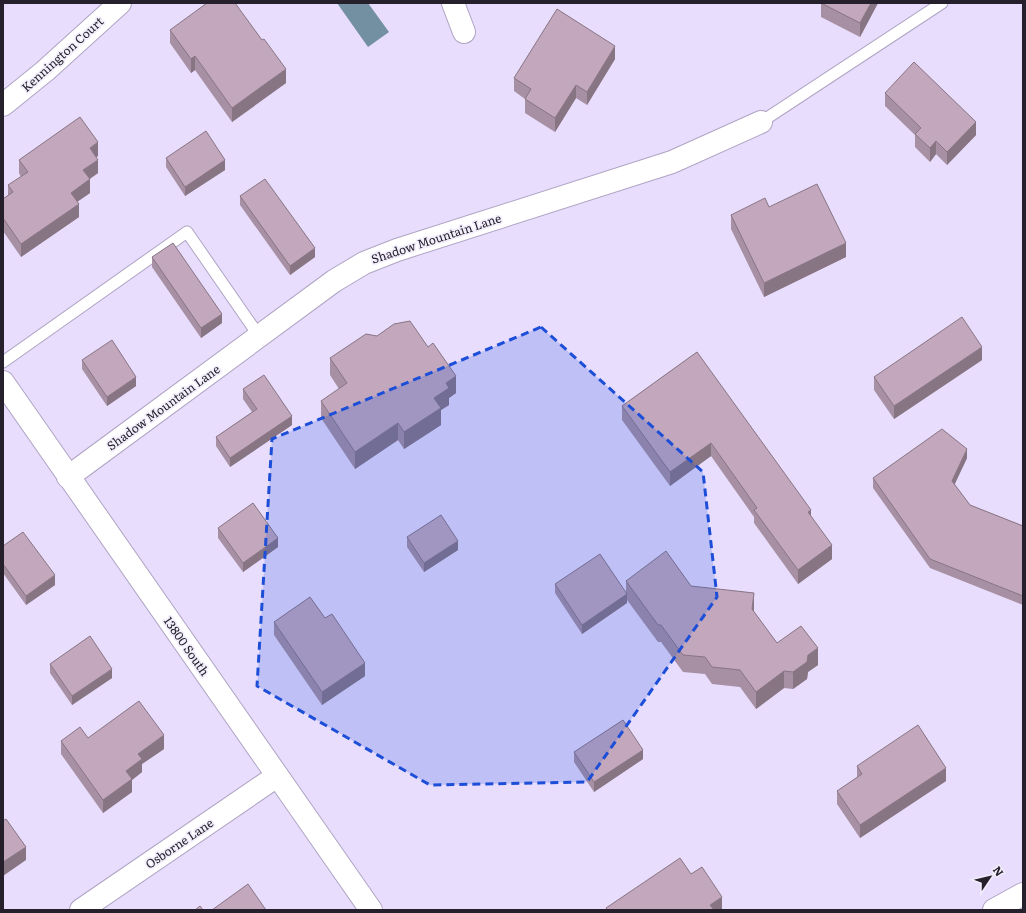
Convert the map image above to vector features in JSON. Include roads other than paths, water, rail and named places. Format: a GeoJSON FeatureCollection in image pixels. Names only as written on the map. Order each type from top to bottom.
{"type":"FeatureCollection","features":[{"type":"Feature","properties":{"kind":"street","name":"Kennington Court"},"geometry":{"type":"LineString","coordinates":[[3,105],[45,71],[120,3]]}},
{"type":"Feature","properties":{"kind":"street"},"geometry":{"type":"LineString","coordinates":[[453,3],[464,32]]}},
{"type":"Feature","properties":{"kind":"street","name":"Shadow Mountain Lane"},"geometry":{"type":"LineString","coordinates":[[68,477],[334,281],[364,263],[397,250],[672,162],[761,122]]}},
{"type":"Feature","properties":{"kind":"street","name":"13800 South"},"geometry":{"type":"LineString","coordinates":[[3,382],[371,910]]}},
{"type":"Feature","properties":{"kind":"street","name":"Osborne Lane"},"geometry":{"type":"LineString","coordinates":[[81,910],[277,776]]}},
{"type":"Feature","properties":{"kind":"street"},"geometry":{"type":"LineString","coordinates":[[994,910],[1023,894]]}},
{"type":"Feature","properties":{"kind":"lane"},"geometry":{"type":"LineString","coordinates":[[761,122],[942,3]]}},
{"type":"Feature","properties":{"kind":"lane"},"geometry":{"type":"LineString","coordinates":[[3,362],[187,232],[259,336]]}},
{"type":"Feature","properties":{"kind":"water"},"geometry":{"type":"Polygon","coordinates":[[[337,3],[368,3],[389,32],[368,47],[337,3]]]}}]}
